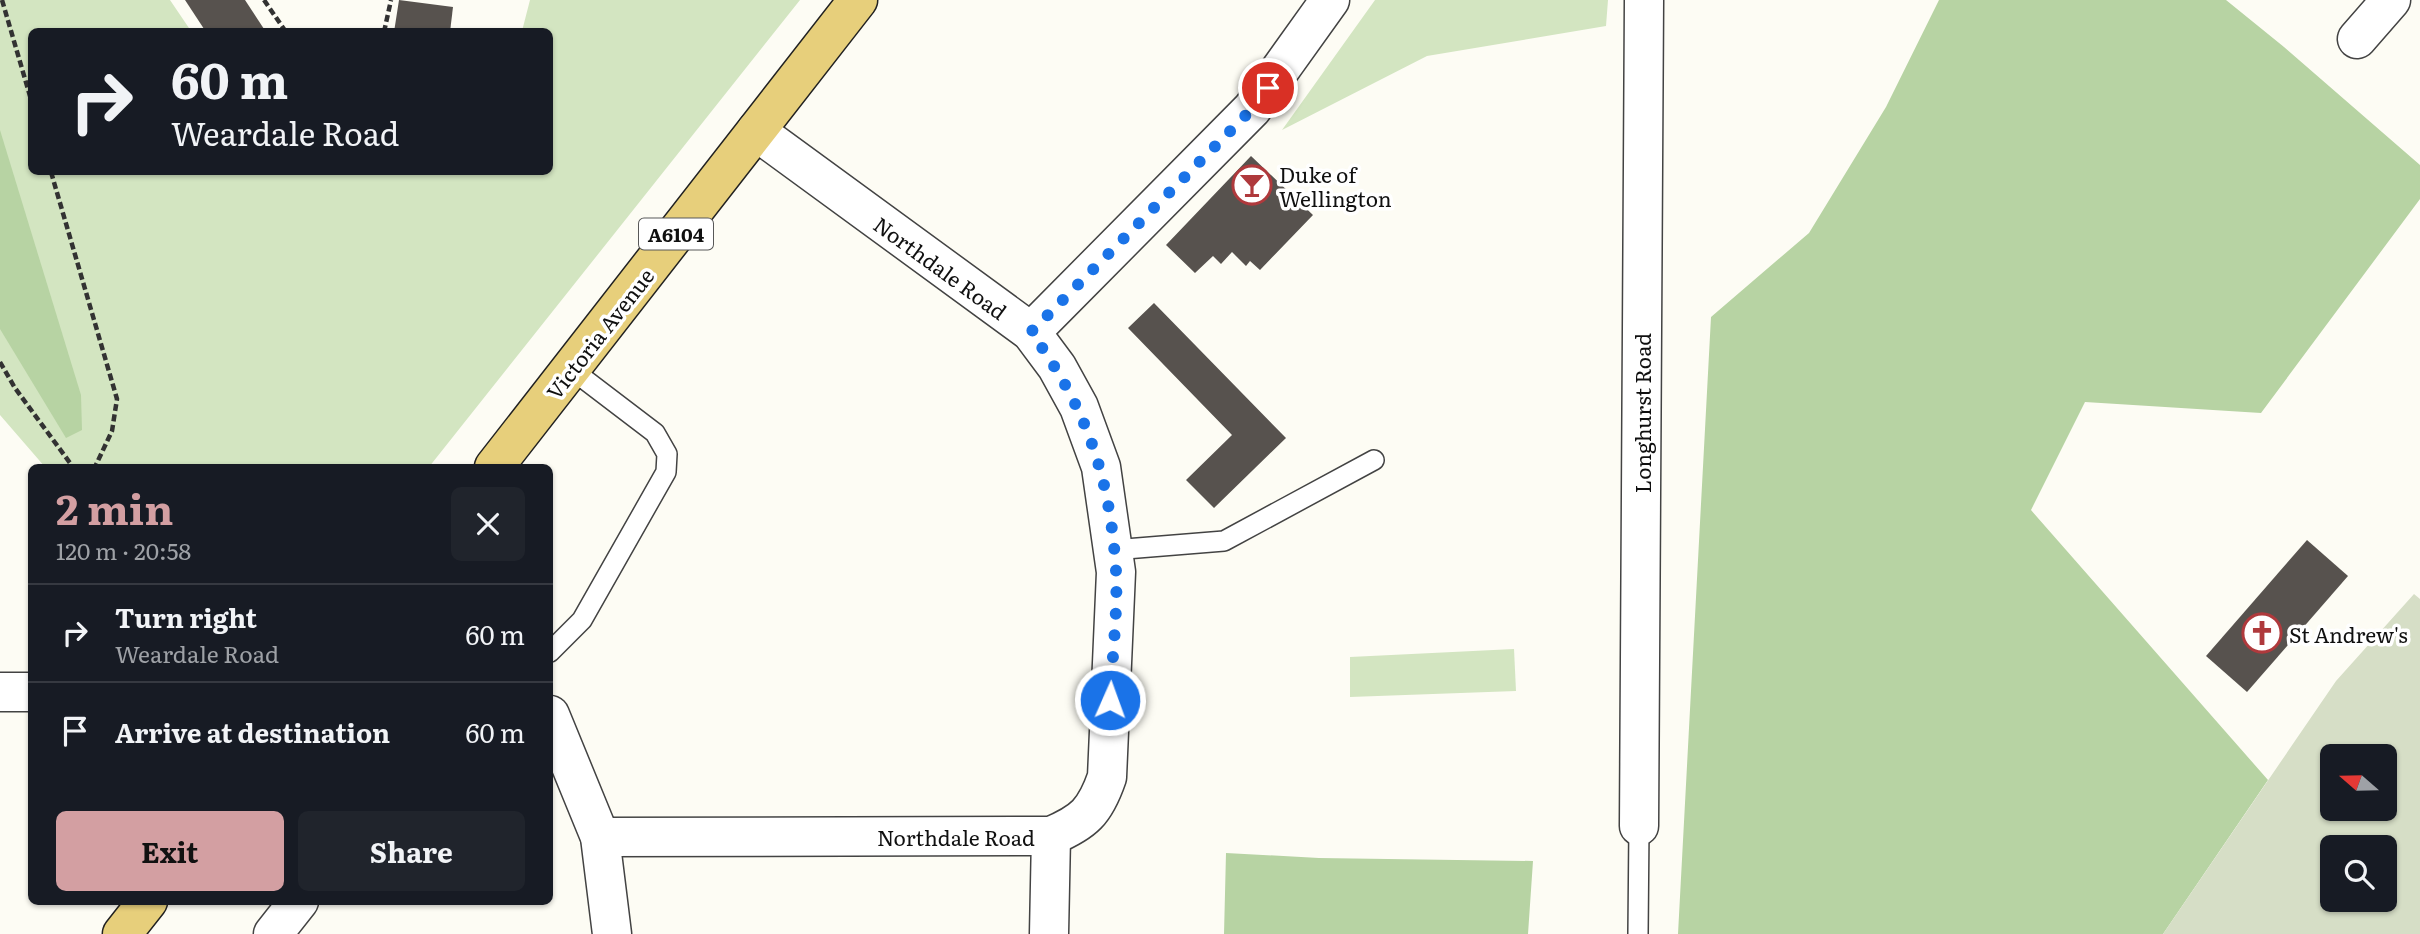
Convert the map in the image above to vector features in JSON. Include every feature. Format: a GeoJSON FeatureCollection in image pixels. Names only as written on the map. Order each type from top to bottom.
{"type":"FeatureCollection","features":[{"type":"Feature","properties":{"kind":"main road","name":"Victoria Avenue"},"geometry":{"type":"LineString","coordinates":[[496,464],[858,0]]}},
{"type":"Feature","properties":{"kind":"main road"},"geometry":{"type":"LineString","coordinates":[[122,934],[145,905]]}},
{"type":"Feature","properties":{"kind":"street"},"geometry":{"type":"LineString","coordinates":[[1031,332],[1252,109],[1330,0]]}},
{"type":"Feature","properties":{"kind":"street","name":"Longhurst Road"},"geometry":{"type":"LineString","coordinates":[[1639,826],[1644,0]]}},
{"type":"Feature","properties":{"kind":"street"},"geometry":{"type":"LineString","coordinates":[[2357,40],[2390,0]]}},
{"type":"Feature","properties":{"kind":"street","name":"Northdale Road"},"geometry":{"type":"LineString","coordinates":[[600,837],[1051,836],[1074,826],[1089,815],[1100,797],[1107,777],[1116,572],[1101,467],[1083,419],[1057,367],[1031,332],[756,131]]}},
{"type":"Feature","properties":{"kind":"street"},"geometry":{"type":"LineString","coordinates":[[0,692],[28,692]]}},
{"type":"Feature","properties":{"kind":"street"},"geometry":{"type":"LineString","coordinates":[[553,722],[600,837],[612,934]]}},
{"type":"Feature","properties":{"kind":"street"},"geometry":{"type":"LineString","coordinates":[[1049,934],[1051,836]]}},
{"type":"Feature","properties":{"kind":"street"},"geometry":{"type":"LineString","coordinates":[[273,934],[296,905]]}},
{"type":"Feature","properties":{"kind":"lane"},"geometry":{"type":"LineString","coordinates":[[553,649],[582,620],[666,472],[667,463],[667,454],[655,433],[571,369]]}},
{"type":"Feature","properties":{"kind":"lane"},"geometry":{"type":"LineString","coordinates":[[1113,550],[1224,541],[1374,460]]}},
{"type":"Feature","properties":{"kind":"lane"},"geometry":{"type":"LineString","coordinates":[[1638,934],[1639,826]]}},
{"type":"Feature","properties":{"kind":"path"},"geometry":{"type":"LineString","coordinates":[[2,0],[28,89]]}},
{"type":"Feature","properties":{"kind":"path"},"geometry":{"type":"LineString","coordinates":[[264,0],[283,28]]}},
{"type":"Feature","properties":{"kind":"path"},"geometry":{"type":"LineString","coordinates":[[385,28],[391,0]]}},
{"type":"Feature","properties":{"kind":"path"},"geometry":{"type":"LineString","coordinates":[[52,175],[117,399],[112,431],[96,464]]}},
{"type":"Feature","properties":{"kind":"path"},"geometry":{"type":"LineString","coordinates":[[0,362],[15,388],[71,464]]}},
{"type":"Feature","properties":{"kind":"green space"},"geometry":{"type":"Polygon","coordinates":[[[0,0],[170,0],[189,28],[28,28],[28,175],[553,175],[553,28],[523,28],[530,0],[800,0],[431,464],[42,464],[0,415],[0,0]]]}},
{"type":"Feature","properties":{"kind":"green space"},"geometry":{"type":"Polygon","coordinates":[[[1375,0],[1608,0],[1606,26],[1427,56],[1282,130],[1375,0]]]}},
{"type":"Feature","properties":{"kind":"green space"},"geometry":{"type":"Polygon","coordinates":[[[1939,0],[2226,0],[2420,165],[2420,199],[2261,413],[2085,402],[2031,510],[2268,780],[2163,934],[1678,934],[1711,317],[1809,233],[1886,107],[1939,0]]]}},
{"type":"Feature","properties":{"kind":"green space"},"geometry":{"type":"Polygon","coordinates":[[[0,130],[81,395],[82,430],[66,438],[0,329],[0,130]]]}},
{"type":"Feature","properties":{"kind":"green space"},"geometry":{"type":"Polygon","coordinates":[[[2414,594],[2420,599],[2420,934],[2163,934],[2336,681],[2414,594]]]}},
{"type":"Feature","properties":{"kind":"green space"},"geometry":{"type":"Polygon","coordinates":[[[1514,649],[1516,691],[1350,697],[1350,657],[1514,649]]]}},
{"type":"Feature","properties":{"kind":"green space"},"geometry":{"type":"Polygon","coordinates":[[[1226,853],[1319,858],[1533,861],[1528,934],[1224,934],[1226,853]]]}},
{"type":"Feature","properties":{"kind":"building"},"geometry":{"type":"Polygon","coordinates":[[[185,0],[245,0],[263,28],[203,28],[185,0]]]}},
{"type":"Feature","properties":{"kind":"building"},"geometry":{"type":"Polygon","coordinates":[[[399,0],[453,7],[450,28],[395,28],[399,0]]]}},
{"type":"Feature","properties":{"kind":"building","name":"Duke of Wellington"},"geometry":{"type":"Polygon","coordinates":[[[1251,156],[1313,215],[1260,270],[1250,261],[1246,266],[1232,252],[1221,264],[1213,256],[1195,273],[1166,245],[1251,156]]]}},
{"type":"Feature","properties":{"kind":"building"},"geometry":{"type":"Polygon","coordinates":[[[1154,303],[1286,438],[1214,508],[1186,480],[1232,435],[1128,328],[1154,303]]]}},
{"type":"Feature","properties":{"kind":"building","name":"St Andrew's"},"geometry":{"type":"Polygon","coordinates":[[[2307,540],[2348,576],[2247,692],[2206,656],[2307,540]]]}},
{"type":"Feature","properties":{"kind":"place","name":"Duke of Wellington"},"geometry":{"type":"Point","coordinates":[1252,185]}},
{"type":"Feature","properties":{"kind":"place","name":"St Andrew's"},"geometry":{"type":"Point","coordinates":[2262,633]}},
{"type":"Feature","properties":{"kind":"route"},"geometry":{"type":"LineString","coordinates":[[1110,700],[1116,572],[1101,467],[1079,407],[1057,367],[1031,332],[1252,109],[1268,88]]}}]}
